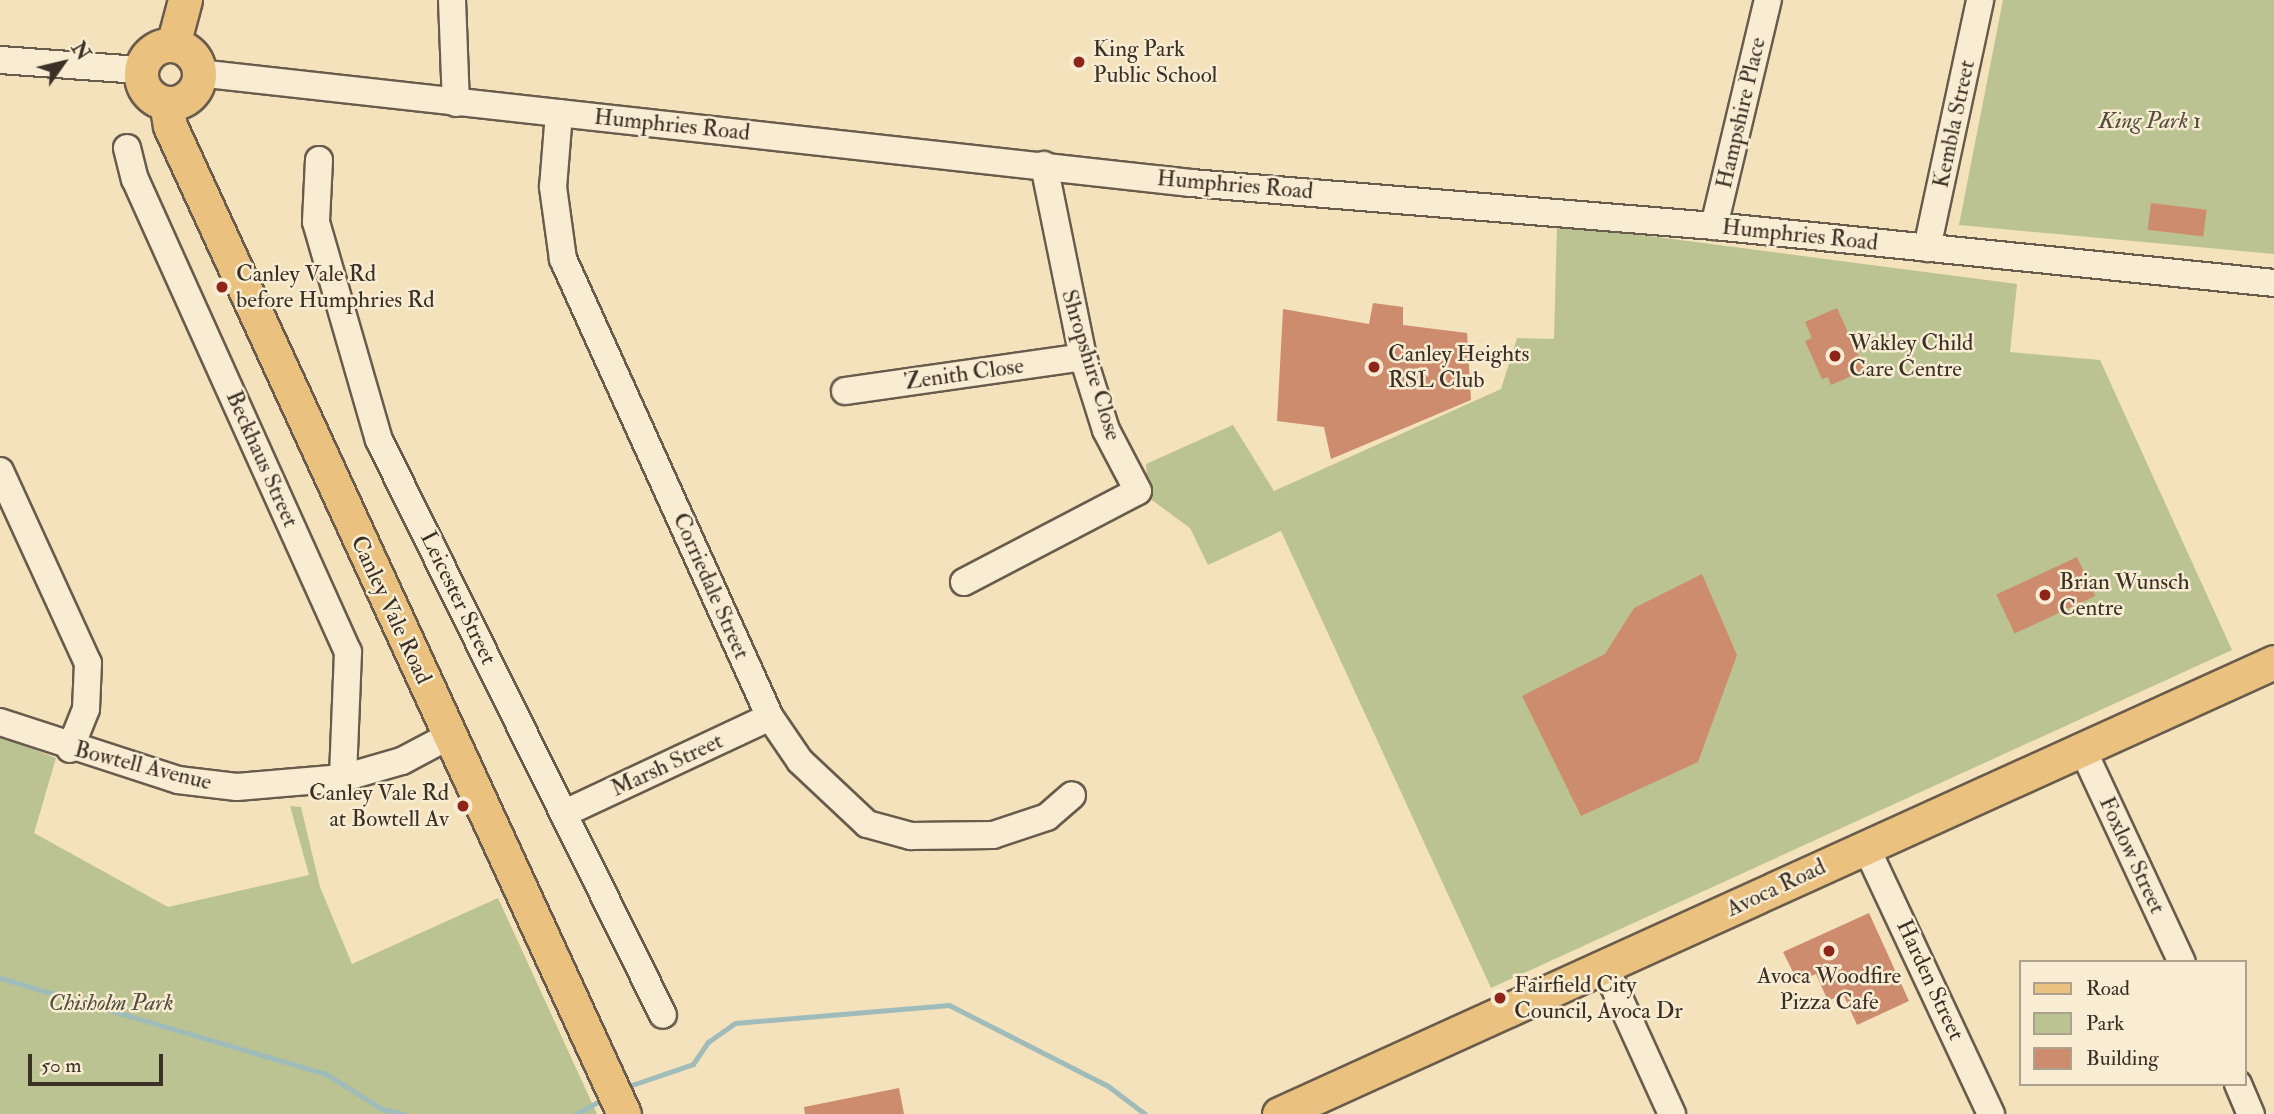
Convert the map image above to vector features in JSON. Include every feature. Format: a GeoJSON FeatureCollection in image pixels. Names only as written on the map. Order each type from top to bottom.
{"type":"FeatureCollection","features":[{"type":"Feature","properties":{"kind":"main road"},"geometry":{"type":"LineString","coordinates":[[173,46],[185,0]]}},
{"type":"Feature","properties":{"kind":"main road"},"geometry":{"type":"LineString","coordinates":[[173,46],[194,57],[198,72],[189,97],[166,103],[146,89],[140,70],[156,49],[173,46]]}},
{"type":"Feature","properties":{"kind":"main road","name":"Canley Vale Road"},"geometry":{"type":"LineString","coordinates":[[166,103],[170,126],[624,1114]]}},
{"type":"Feature","properties":{"kind":"main road","name":"Avoca Road"},"geometry":{"type":"LineString","coordinates":[[1279,1114],[2274,662]]}},
{"type":"Feature","properties":{"kind":"street"},"geometry":{"type":"LineString","coordinates":[[452,0],[456,103]]}},
{"type":"Feature","properties":{"kind":"street","name":"Hampshire Place"},"geometry":{"type":"LineString","coordinates":[[1714,226],[1768,0]]}},
{"type":"Feature","properties":{"kind":"street","name":"Kembla Street"},"geometry":{"type":"LineString","coordinates":[[1927,248],[1980,0]]}},
{"type":"Feature","properties":{"kind":"street"},"geometry":{"type":"LineString","coordinates":[[0,60],[140,70]]}},
{"type":"Feature","properties":{"kind":"street","name":"Humphries Road"},"geometry":{"type":"LineString","coordinates":[[198,72],[456,103],[1191,183],[1714,226],[2274,283]]}},
{"type":"Feature","properties":{"kind":"street","name":"Corriedale Street"},"geometry":{"type":"LineString","coordinates":[[559,113],[553,187],[563,259],[770,717],[824,789],[867,824],[911,836],[993,835],[1047,817],[1072,795]]}},
{"type":"Feature","properties":{"kind":"street","name":"Beckhaus Street"},"geometry":{"type":"LineString","coordinates":[[128,148],[135,179],[348,652],[343,778]]}},
{"type":"Feature","properties":{"kind":"street","name":"Leicester Street"},"geometry":{"type":"LineString","coordinates":[[319,160],[316,222],[379,440],[663,1016]]}},
{"type":"Feature","properties":{"kind":"street","name":"Shropshire Close"},"geometry":{"type":"LineString","coordinates":[[964,582],[1138,491],[1105,430],[1083,357],[1044,165]]}},
{"type":"Feature","properties":{"kind":"street","name":"Zenith Close"},"geometry":{"type":"LineString","coordinates":[[845,391],[1083,357]]}},
{"type":"Feature","properties":{"kind":"street"},"geometry":{"type":"LineString","coordinates":[[0,471],[88,663],[86,709],[70,749]]}},
{"type":"Feature","properties":{"kind":"street","name":"Marsh Street"},"geometry":{"type":"LineString","coordinates":[[565,813],[770,717]]}},
{"type":"Feature","properties":{"kind":"street","name":"Bowtell Avenue"},"geometry":{"type":"LineString","coordinates":[[0,722],[70,749],[210,786],[343,778],[402,761],[449,736]]}},
{"type":"Feature","properties":{"kind":"street","name":"Foxlow Street"},"geometry":{"type":"LineString","coordinates":[[2082,748],[2181,960]]}},
{"type":"Feature","properties":{"kind":"street","name":"Harden Street"},"geometry":{"type":"LineString","coordinates":[[1866,847],[1991,1114]]}},
{"type":"Feature","properties":{"kind":"street"},"geometry":{"type":"LineString","coordinates":[[1605,967],[1672,1114]]}},
{"type":"Feature","properties":{"kind":"street"},"geometry":{"type":"LineString","coordinates":[[2239,1086],[2251,1114]]}},
{"type":"Feature","properties":{"kind":"green space","name":"King Park 1"},"geometry":{"type":"Polygon","coordinates":[[[2003,0],[2274,0],[2274,254],[1959,225],[2003,0]]]}},
{"type":"Feature","properties":{"kind":"green space"},"geometry":{"type":"Polygon","coordinates":[[[1557,224],[2017,284],[2010,352],[2100,360],[2232,650],[1491,988],[1281,531],[1208,565],[1190,528],[1149,498],[1146,464],[1233,425],[1274,491],[1501,389],[1517,338],[1554,339],[1557,224]]]}},
{"type":"Feature","properties":{"kind":"green space","name":"Chisholm Park"},"geometry":{"type":"Polygon","coordinates":[[[0,736],[56,758],[34,833],[168,907],[309,875],[290,806],[301,807],[320,887],[352,964],[498,898],[597,1114],[0,1114],[0,736]]]}},
{"type":"Feature","properties":{"kind":"building"},"geometry":{"type":"Polygon","coordinates":[[[2151,203],[2207,210],[2203,237],[2148,230],[2151,203]]]}},
{"type":"Feature","properties":{"kind":"building","name":"Canley Heights RSL Club"},"geometry":{"type":"Polygon","coordinates":[[[1373,303],[1403,307],[1403,325],[1467,333],[1471,400],[1331,459],[1324,427],[1277,421],[1283,309],[1369,324],[1373,303]]]}},
{"type":"Feature","properties":{"kind":"building","name":"Wakley Child Care Centre"},"geometry":{"type":"Polygon","coordinates":[[[1837,308],[1865,370],[1831,385],[1828,377],[1822,379],[1805,341],[1812,338],[1805,322],[1837,308]]]}},
{"type":"Feature","properties":{"kind":"building","name":"Brian Wunsch Centre"},"geometry":{"type":"Polygon","coordinates":[[[2077,557],[2095,596],[2015,634],[1996,595],[2077,557]]]}},
{"type":"Feature","properties":{"kind":"building"},"geometry":{"type":"Polygon","coordinates":[[[1702,574],[1737,655],[1698,762],[1581,816],[1522,696],[1605,654],[1634,608],[1702,574]]]}},
{"type":"Feature","properties":{"kind":"building"},"geometry":{"type":"Polygon","coordinates":[[[1869,913],[1909,1001],[1857,1025],[1843,994],[1828,1001],[1816,974],[1798,982],[1783,952],[1869,913]]]}},
{"type":"Feature","properties":{"kind":"building"},"geometry":{"type":"Polygon","coordinates":[[[899,1088],[904,1114],[805,1114],[804,1107],[899,1088]]]}},
{"type":"Feature","properties":{"kind":"waterway"},"geometry":{"type":"LineString","coordinates":[[0,978],[326,1074],[382,1109],[404,1114]]}},
{"type":"Feature","properties":{"kind":"waterway"},"geometry":{"type":"LineString","coordinates":[[623,1088],[693,1064],[708,1042],[735,1023],[949,1005],[1108,1086],[1145,1114]]}},
{"type":"Feature","properties":{"kind":"waterway"},"geometry":{"type":"LineString","coordinates":[[576,1114],[605,1098]]}},
{"type":"Feature","properties":{"kind":"place","name":"King Park Public School"},"geometry":{"type":"Point","coordinates":[1079,62]}},
{"type":"Feature","properties":{"kind":"place","name":"Canley Vale Rd before Humphries Rd"},"geometry":{"type":"Point","coordinates":[222,287]}},
{"type":"Feature","properties":{"kind":"place","name":"Wakley Child Care Centre"},"geometry":{"type":"Point","coordinates":[1835,356]}},
{"type":"Feature","properties":{"kind":"place","name":"Canley Heights RSL Club"},"geometry":{"type":"Point","coordinates":[1374,367]}},
{"type":"Feature","properties":{"kind":"place","name":"Brian Wunsch Centre"},"geometry":{"type":"Point","coordinates":[2045,595]}},
{"type":"Feature","properties":{"kind":"place","name":"Canley Vale Rd at Bowtell Av"},"geometry":{"type":"Point","coordinates":[463,806]}},
{"type":"Feature","properties":{"kind":"place","name":"Avoca Woodfire Pizza Cafe"},"geometry":{"type":"Point","coordinates":[1829,951]}},
{"type":"Feature","properties":{"kind":"place","name":"Fairfield City Council, Avoca Dr"},"geometry":{"type":"Point","coordinates":[1500,998]}}]}
